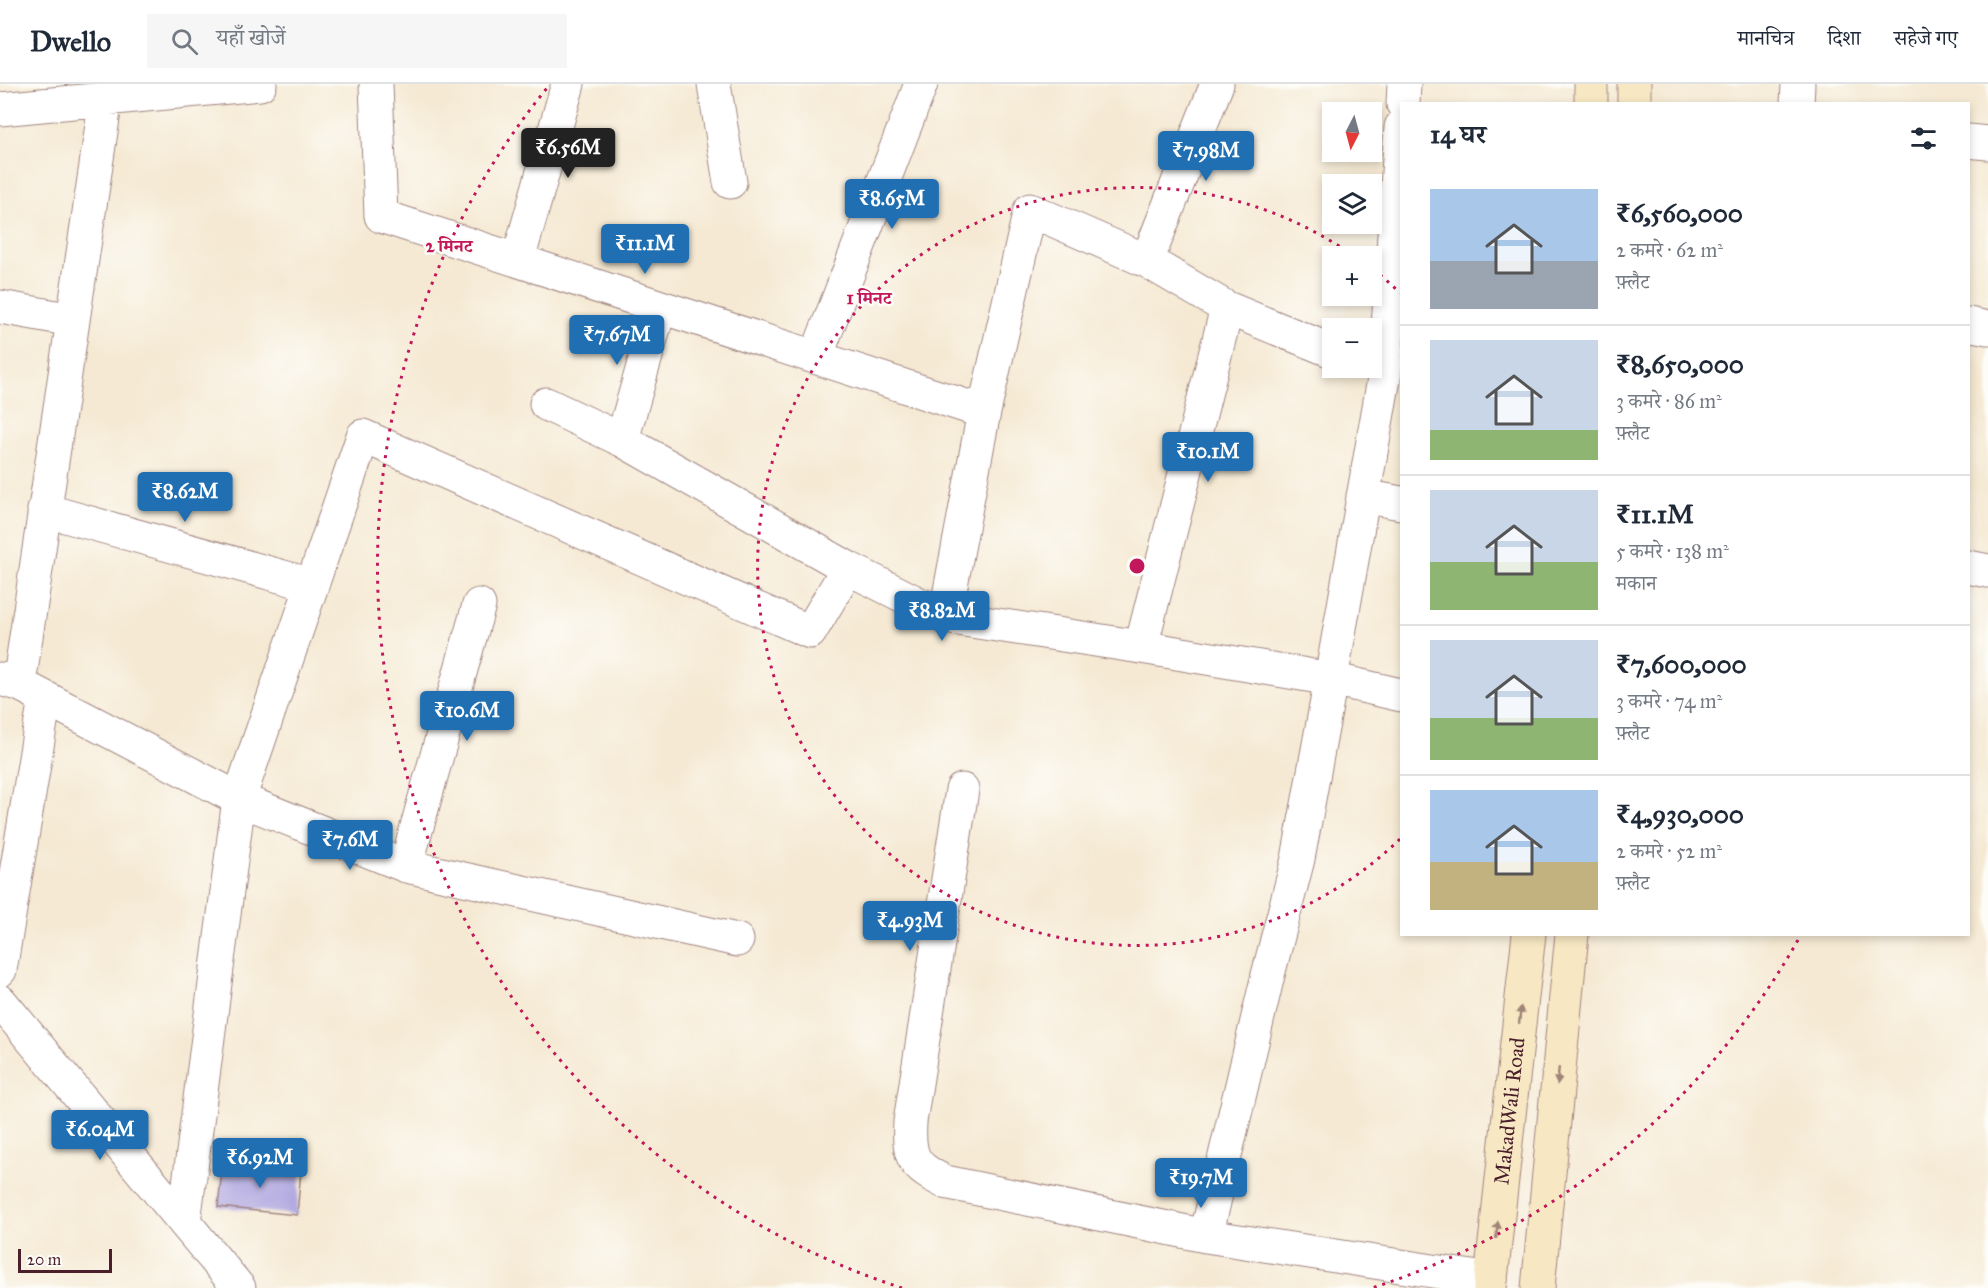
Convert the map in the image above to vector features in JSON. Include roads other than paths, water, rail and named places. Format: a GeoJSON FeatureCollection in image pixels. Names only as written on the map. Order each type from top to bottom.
{"type":"FeatureCollection","features":[{"type":"Feature","properties":{"kind":"street"},"geometry":{"type":"LineString","coordinates":[[0,109],[260,84]]}},
{"type":"Feature","properties":{"kind":"street"},"geometry":{"type":"LineString","coordinates":[[376,84],[381,216],[984,412]]}},
{"type":"Feature","properties":{"kind":"street"},"geometry":{"type":"LineString","coordinates":[[518,260],[568,84]]}},
{"type":"Feature","properties":{"kind":"street"},"geometry":{"type":"LineString","coordinates":[[714,84],[730,182]]}},
{"type":"Feature","properties":{"kind":"street"},"geometry":{"type":"LineString","coordinates":[[816,357],[921,84]]}},
{"type":"Feature","properties":{"kind":"street"},"geometry":{"type":"LineString","coordinates":[[1148,261],[1217,84]]}},
{"type":"Feature","properties":{"kind":"street"},"geometry":{"type":"LineString","coordinates":[[1402,102],[1404,84]]}},
{"type":"Feature","properties":{"kind":"street"},"geometry":{"type":"LineString","coordinates":[[1591,84],[1591,102]]}},
{"type":"Feature","properties":{"kind":"street"},"geometry":{"type":"LineString","coordinates":[[1634,84],[1634,102]]}},
{"type":"Feature","properties":{"kind":"street"},"geometry":{"type":"LineString","coordinates":[[1797,102],[1798,84]]}},
{"type":"Feature","properties":{"kind":"street"},"geometry":{"type":"LineString","coordinates":[[0,970],[21,687],[44,510],[106,98]]}},
{"type":"Feature","properties":{"kind":"street"},"geometry":{"type":"LineString","coordinates":[[1970,141],[1988,143]]}},
{"type":"Feature","properties":{"kind":"street"},"geometry":{"type":"LineString","coordinates":[[1206,1236],[1298,859],[1386,372],[1400,143]]}},
{"type":"Feature","properties":{"kind":"street"},"geometry":{"type":"LineString","coordinates":[[945,617],[984,412],[1030,210],[1148,261],[1227,308],[1322,347]]}},
{"type":"Feature","properties":{"kind":"street"},"geometry":{"type":"LineString","coordinates":[[0,307],[73,320]]}},
{"type":"Feature","properties":{"kind":"street"},"geometry":{"type":"LineString","coordinates":[[622,440],[660,307]]}},
{"type":"Feature","properties":{"kind":"street"},"geometry":{"type":"LineString","coordinates":[[1141,647],[1227,308]]}},
{"type":"Feature","properties":{"kind":"street"},"geometry":{"type":"LineString","coordinates":[[1970,324],[1988,328]]}},
{"type":"Feature","properties":{"kind":"street"},"geometry":{"type":"LineString","coordinates":[[546,404],[622,440],[848,568],[945,617],[1141,647],[1331,680],[1400,695]]}},
{"type":"Feature","properties":{"kind":"street"},"geometry":{"type":"LineString","coordinates":[[184,1222],[239,799],[363,436],[810,632],[848,568]]}},
{"type":"Feature","properties":{"kind":"street"},"geometry":{"type":"LineString","coordinates":[[1363,496],[1400,503]]}},
{"type":"Feature","properties":{"kind":"street"},"geometry":{"type":"LineString","coordinates":[[44,510],[312,585]]}},
{"type":"Feature","properties":{"kind":"street"},"geometry":{"type":"LineString","coordinates":[[1970,567],[1988,571]]}},
{"type":"Feature","properties":{"kind":"street"},"geometry":{"type":"LineString","coordinates":[[406,866],[479,605]]}},
{"type":"Feature","properties":{"kind":"street"},"geometry":{"type":"LineString","coordinates":[[21,687],[239,799],[406,866],[737,940]]}},
{"type":"Feature","properties":{"kind":"street"},"geometry":{"type":"LineString","coordinates":[[962,790],[910,1122],[910,1150],[916,1163],[927,1173],[945,1182],[1206,1236],[1491,1284]]}},
{"type":"Feature","properties":{"kind":"street","name":"MakadWali Road"},"geometry":{"type":"LineString","coordinates":[[1491,1284],[1529,936]]}},
{"type":"Feature","properties":{"kind":"street"},"geometry":{"type":"LineString","coordinates":[[1538,1288],[1572,936]]}},
{"type":"Feature","properties":{"kind":"street"},"geometry":{"type":"LineString","coordinates":[[0,1001],[239,1288]]}}]}
